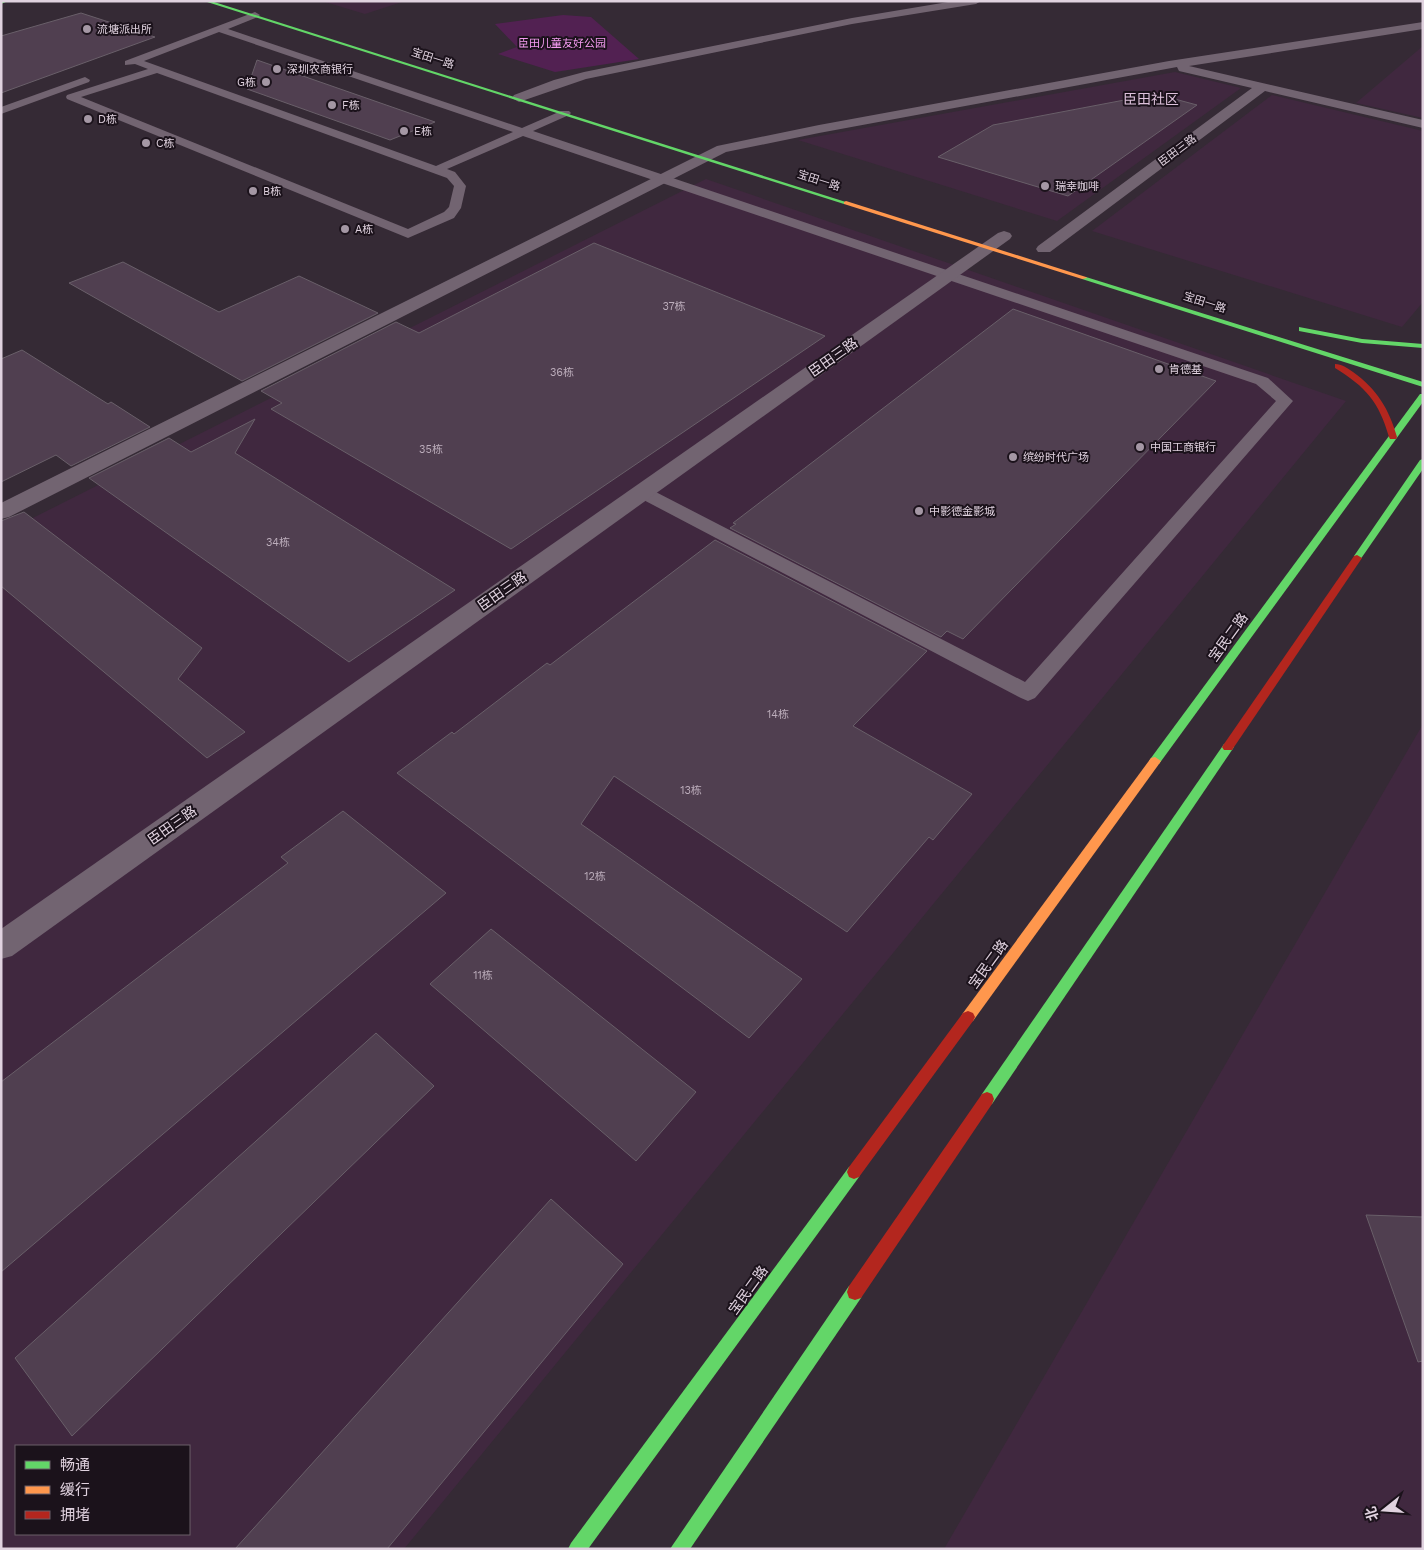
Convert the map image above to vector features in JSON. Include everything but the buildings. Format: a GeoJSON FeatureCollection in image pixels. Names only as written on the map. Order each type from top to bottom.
{"type":"FeatureCollection","features":[{"type":"Feature","properties":{"kind":"street"},"geometry":{"type":"LineString","coordinates":[[1,3],[6,1]]}},
{"type":"Feature","properties":{"kind":"street","name":"宝田一路"},"geometry":{"type":"LineString","coordinates":[[206,1],[257,8],[565,113],[704,150],[997,238],[1285,340],[1423,385]]}},
{"type":"Feature","properties":{"kind":"street"},"geometry":{"type":"LineString","coordinates":[[518,98],[584,76],[833,25],[976,1]]}},
{"type":"Feature","properties":{"kind":"street"},"geometry":{"type":"LineString","coordinates":[[1,512],[663,179],[704,150],[722,149],[801,132],[1169,65],[1423,26]]}},
{"type":"Feature","properties":{"kind":"street"},"geometry":{"type":"LineString","coordinates":[[1169,65],[1423,124]]}},
{"type":"Feature","properties":{"kind":"street"},"geometry":{"type":"LineString","coordinates":[[517,85],[555,96]]}},
{"type":"Feature","properties":{"kind":"street","name":"臣田三路"},"geometry":{"type":"LineString","coordinates":[[1040,248],[1262,87]]}},
{"type":"Feature","properties":{"kind":"street"},"geometry":{"type":"LineString","coordinates":[[722,149],[750,157]]}},
{"type":"Feature","properties":{"kind":"street","name":"臣田三路"},"geometry":{"type":"LineString","coordinates":[[1,946],[948,275],[997,238]]}},
{"type":"Feature","properties":{"kind":"street"},"geometry":{"type":"LineString","coordinates":[[1040,248],[1062,255]]}},
{"type":"Feature","properties":{"kind":"street"},"geometry":{"type":"LineString","coordinates":[[1384,355],[1291,326],[1362,341],[1413,347],[1423,346]]}},
{"type":"Feature","properties":{"kind":"street"},"geometry":{"type":"LineString","coordinates":[[1285,340],[1346,371],[1373,391],[1385,407],[1393,437]]}},
{"type":"Feature","properties":{"kind":"street","name":"宝民二路"},"geometry":{"type":"LineString","coordinates":[[577,1549],[1317,548],[1423,396]]}},
{"type":"Feature","properties":{"kind":"street"},"geometry":{"type":"LineString","coordinates":[[679,1549],[1350,560],[1423,462]]}},
{"type":"Feature","properties":{"kind":"lane"},"geometry":{"type":"LineString","coordinates":[[117,67],[219,29],[257,8]]}},
{"type":"Feature","properties":{"kind":"lane"},"geometry":{"type":"LineString","coordinates":[[219,29],[1262,381],[1285,401],[1028,693],[642,492]]}},
{"type":"Feature","properties":{"kind":"lane"},"geometry":{"type":"LineString","coordinates":[[135,61],[158,69],[436,170],[451,175],[460,186],[455,208],[449,215],[408,234],[71,97],[158,69]]}},
{"type":"Feature","properties":{"kind":"lane"},"geometry":{"type":"LineString","coordinates":[[1,111],[99,74]]}},
{"type":"Feature","properties":{"kind":"lane"},"geometry":{"type":"LineString","coordinates":[[436,170],[565,113]]}},
{"type":"Feature","properties":{"kind":"shaded area"},"geometry":{"type":"Polygon","coordinates":[[[322,1],[405,1],[365,14],[322,1]]]}},
{"type":"Feature","properties":{"kind":"shaded area"},"geometry":{"type":"Polygon","coordinates":[[[1423,46],[1423,118],[1356,103],[1423,46]]]}},
{"type":"Feature","properties":{"kind":"shaded area"},"geometry":{"type":"Polygon","coordinates":[[[1175,72],[1241,88],[1057,221],[798,140],[1175,72]]]}},
{"type":"Feature","properties":{"kind":"shaded area"},"geometry":{"type":"Polygon","coordinates":[[[1272,95],[1423,131],[1423,302],[1402,327],[1092,231],[1272,95]]]}},
{"type":"Feature","properties":{"kind":"shaded area"},"geometry":{"type":"Polygon","coordinates":[[[706,179],[1346,401],[404,1549],[1,1549],[1,534],[706,179]]]}},
{"type":"Feature","properties":{"kind":"shaded area"},"geometry":{"type":"Polygon","coordinates":[[[1423,724],[1423,1549],[944,1549],[1423,724]]]}},
{"type":"Feature","properties":{"kind":"green space","name":"臣田儿童友好公园"},"geometry":{"type":"Polygon","coordinates":[[[563,15],[591,17],[639,59],[555,72],[498,54],[517,47],[495,24],[563,15]]]}},
{"type":"Feature","properties":{"kind":"traffic: fast"},"geometry":{"type":"LineString","coordinates":[[1,3],[6,1]]}},
{"type":"Feature","properties":{"kind":"traffic: fast"},"geometry":{"type":"LineString","coordinates":[[206,1],[846,203]]}},
{"type":"Feature","properties":{"kind":"traffic: fast"},"geometry":{"type":"LineString","coordinates":[[1084,278],[1423,385]]}},
{"type":"Feature","properties":{"kind":"traffic: fast"},"geometry":{"type":"LineString","coordinates":[[1302,329],[1362,341],[1423,346]]}},
{"type":"Feature","properties":{"kind":"traffic: fast"},"geometry":{"type":"LineString","coordinates":[[1155,761],[1423,396]]}},
{"type":"Feature","properties":{"kind":"traffic: fast"},"geometry":{"type":"LineString","coordinates":[[1357,558],[1423,462]]}},
{"type":"Feature","properties":{"kind":"traffic: fast"},"geometry":{"type":"LineString","coordinates":[[987,1099],[1228,747]]}},
{"type":"Feature","properties":{"kind":"traffic: fast"},"geometry":{"type":"LineString","coordinates":[[577,1549],[854,1172]]}},
{"type":"Feature","properties":{"kind":"traffic: fast"},"geometry":{"type":"LineString","coordinates":[[679,1549],[855,1292]]}},
{"type":"Feature","properties":{"kind":"traffic: slow"},"geometry":{"type":"LineString","coordinates":[[846,203],[1084,278]]}},
{"type":"Feature","properties":{"kind":"traffic: slow"},"geometry":{"type":"LineString","coordinates":[[968,1017],[1155,761]]}},
{"type":"Feature","properties":{"kind":"traffic: jam"},"geometry":{"type":"LineString","coordinates":[[1338,366],[1359,380],[1374,395],[1385,413],[1393,437]]}},
{"type":"Feature","properties":{"kind":"traffic: jam"},"geometry":{"type":"LineString","coordinates":[[1228,747],[1357,558]]}},
{"type":"Feature","properties":{"kind":"traffic: jam"},"geometry":{"type":"LineString","coordinates":[[854,1172],[968,1017]]}},
{"type":"Feature","properties":{"kind":"traffic: jam"},"geometry":{"type":"LineString","coordinates":[[855,1292],[987,1099]]}},
{"type":"Feature","properties":{"kind":"place","name":"流塘派出所"},"geometry":{"type":"Point","coordinates":[87,29]}},
{"type":"Feature","properties":{"kind":"place","name":"深圳农商银行"},"geometry":{"type":"Point","coordinates":[277,69]}},
{"type":"Feature","properties":{"kind":"place","name":"G栋"},"geometry":{"type":"Point","coordinates":[266,82]}},
{"type":"Feature","properties":{"kind":"place","name":"F栋"},"geometry":{"type":"Point","coordinates":[332,105]}},
{"type":"Feature","properties":{"kind":"place","name":"D栋"},"geometry":{"type":"Point","coordinates":[88,119]}},
{"type":"Feature","properties":{"kind":"place","name":"E栋"},"geometry":{"type":"Point","coordinates":[404,131]}},
{"type":"Feature","properties":{"kind":"place","name":"C栋"},"geometry":{"type":"Point","coordinates":[146,143]}},
{"type":"Feature","properties":{"kind":"place","name":"瑞幸咖啡"},"geometry":{"type":"Point","coordinates":[1045,186]}},
{"type":"Feature","properties":{"kind":"place","name":"B栋"},"geometry":{"type":"Point","coordinates":[253,191]}},
{"type":"Feature","properties":{"kind":"place","name":"A栋"},"geometry":{"type":"Point","coordinates":[345,229]}},
{"type":"Feature","properties":{"kind":"place","name":"肯德基"},"geometry":{"type":"Point","coordinates":[1159,369]}},
{"type":"Feature","properties":{"kind":"place","name":"中国工商银行"},"geometry":{"type":"Point","coordinates":[1140,447]}},
{"type":"Feature","properties":{"kind":"place","name":"缤纷时代广场"},"geometry":{"type":"Point","coordinates":[1013,457]}},
{"type":"Feature","properties":{"kind":"place","name":"中影德金影城"},"geometry":{"type":"Point","coordinates":[919,511]}},
{"type":"Feature","properties":{"kind":"district","name":"臣田社区"},"geometry":{"type":"Point","coordinates":[1151,99]}}]}
